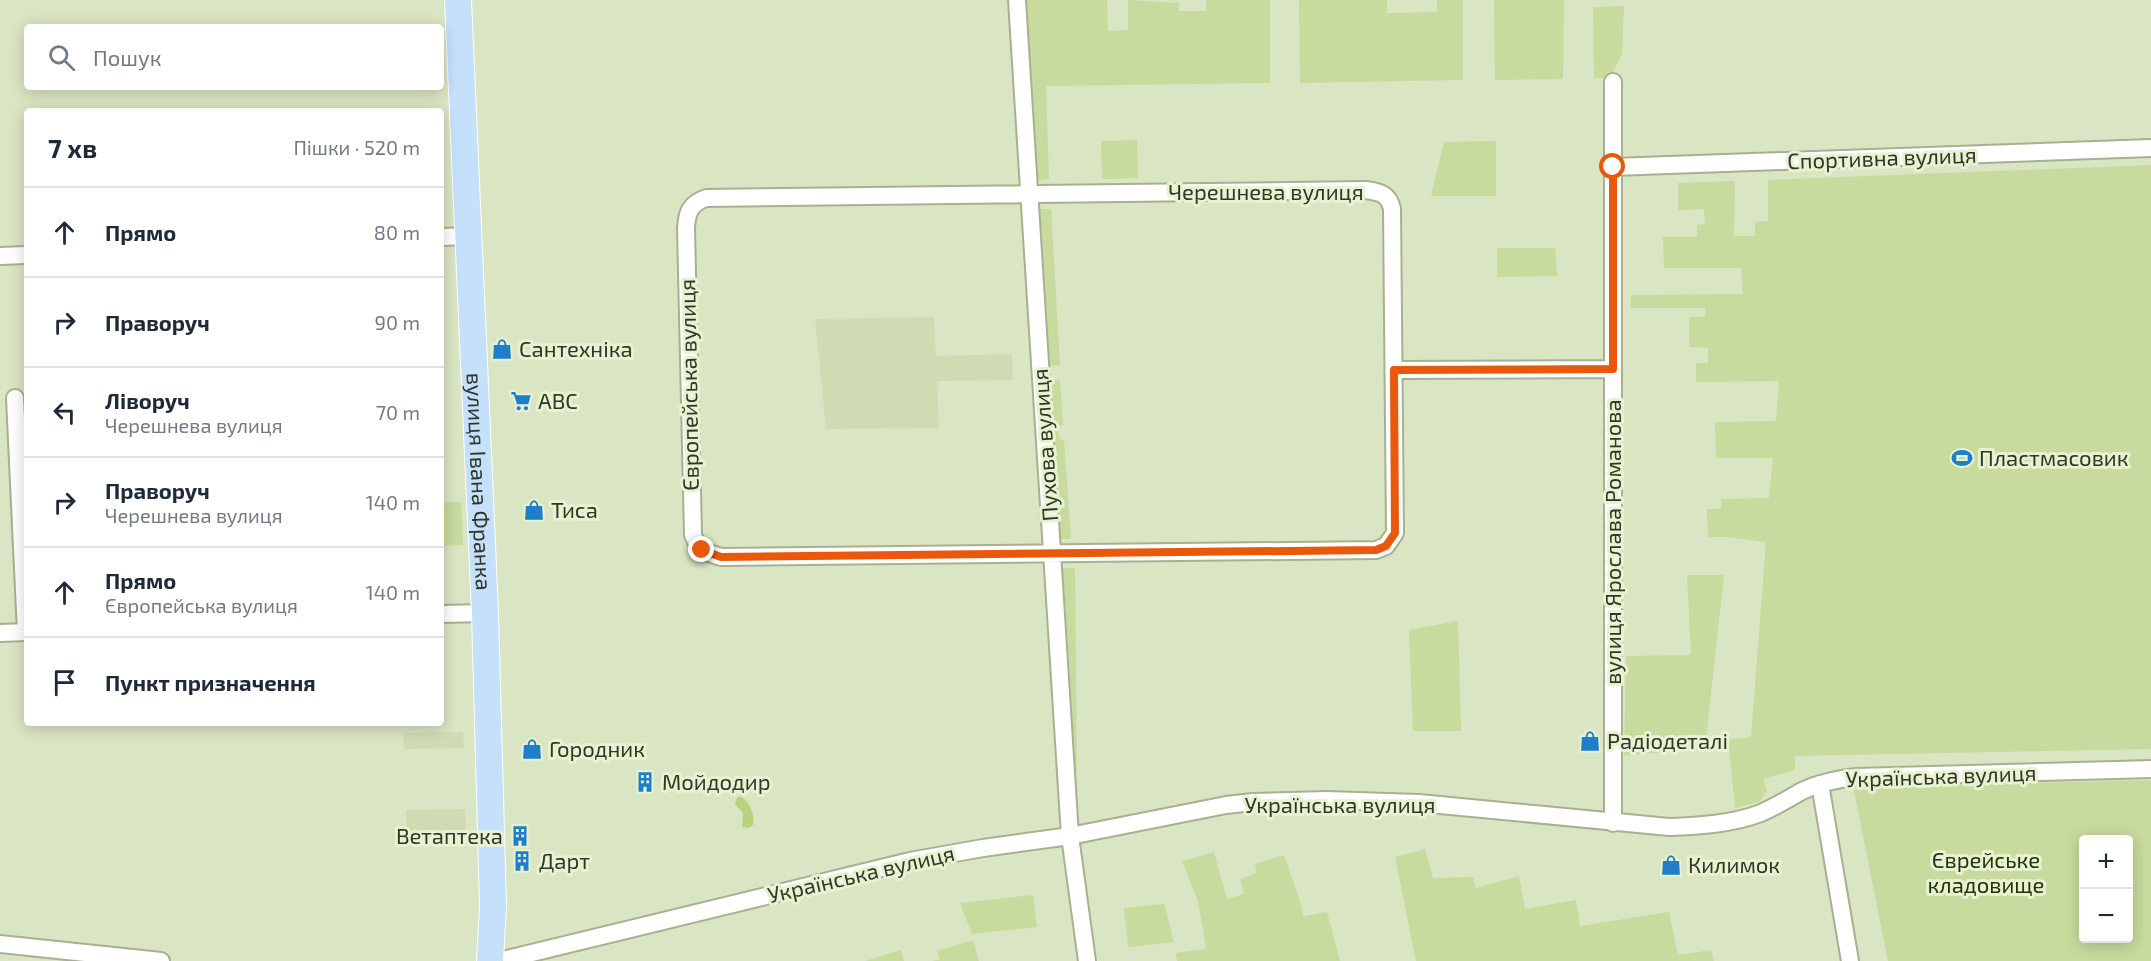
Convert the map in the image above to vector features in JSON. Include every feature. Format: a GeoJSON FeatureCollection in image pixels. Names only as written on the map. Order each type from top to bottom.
{"type":"FeatureCollection","features":[{"type":"Feature","properties":{"kind":"main road","name":"вулиця Івана Франка"},"geometry":{"type":"LineString","coordinates":[[458,0],[485,613],[493,906],[490,961]]}},
{"type":"Feature","properties":{"kind":"street","name":"Пухова вулиця"},"geometry":{"type":"LineString","coordinates":[[1017,0],[1070,836],[1087,961]]}},
{"type":"Feature","properties":{"kind":"street","name":"вулиця Ярослава Романова"},"geometry":{"type":"LineString","coordinates":[[1612,823],[1613,81]]}},
{"type":"Feature","properties":{"kind":"street","name":"Спортивна вулиця"},"geometry":{"type":"LineString","coordinates":[[1613,167],[2151,148]]}},
{"type":"Feature","properties":{"kind":"street","name":"Черешнева вулиця"},"geometry":{"type":"LineString","coordinates":[[1029,194],[1366,190],[1385,194],[1390,200],[1392,209],[1395,533],[1386,546],[1376,550],[1052,555]]}},
{"type":"Feature","properties":{"kind":"street","name":"Європейська вулиця"},"geometry":{"type":"LineString","coordinates":[[1029,194],[706,198],[697,201],[691,207],[686,228],[693,535],[696,544],[702,550],[721,557],[1052,555]]}},
{"type":"Feature","properties":{"kind":"street"},"geometry":{"type":"LineString","coordinates":[[444,237],[469,236]]}},
{"type":"Feature","properties":{"kind":"street"},"geometry":{"type":"LineString","coordinates":[[0,256],[24,255]]}},
{"type":"Feature","properties":{"kind":"street"},"geometry":{"type":"LineString","coordinates":[[1394,370],[1613,369]]}},
{"type":"Feature","properties":{"kind":"street"},"geometry":{"type":"LineString","coordinates":[[15,398],[24,589]]}},
{"type":"Feature","properties":{"kind":"street"},"geometry":{"type":"LineString","coordinates":[[444,614],[485,613]]}},
{"type":"Feature","properties":{"kind":"street"},"geometry":{"type":"LineString","coordinates":[[0,633],[24,632]]}},
{"type":"Feature","properties":{"kind":"street","name":"Українська вулиця"},"geometry":{"type":"LineString","coordinates":[[499,961],[910,861],[1070,836],[1226,806],[1282,800],[1419,803],[1612,823],[1678,827],[1742,819],[1775,807],[1803,791],[1836,779],[1877,775],[2151,769]]}},
{"type":"Feature","properties":{"kind":"street"},"geometry":{"type":"LineString","coordinates":[[1820,784],[1850,961]]}},
{"type":"Feature","properties":{"kind":"street"},"geometry":{"type":"LineString","coordinates":[[0,944],[161,961]]}},
{"type":"Feature","properties":{"kind":"shaded area"},"geometry":{"type":"Polygon","coordinates":[[[934,317],[936,356],[1012,354],[1013,380],[937,381],[939,428],[826,429],[815,319],[934,317]]]}},
{"type":"Feature","properties":{"kind":"shaded area"},"geometry":{"type":"Polygon","coordinates":[[[463,732],[464,748],[404,749],[403,733],[463,732]]]}},
{"type":"Feature","properties":{"kind":"shaded area"},"geometry":{"type":"Polygon","coordinates":[[[740,796],[747,801],[752,813],[753,825],[749,828],[742,827],[743,813],[735,804],[736,799],[740,796]]]}},
{"type":"Feature","properties":{"kind":"shaded area"},"geometry":{"type":"Polygon","coordinates":[[[465,809],[466,833],[469,836],[407,837],[406,810],[465,809]]]}},
{"type":"Feature","properties":{"kind":"green space"},"geometry":{"type":"Polygon","coordinates":[[[1026,0],[1107,0],[1108,31],[1128,30],[1128,0],[1179,3],[1179,11],[1206,11],[1206,0],[1270,0],[1270,83],[1046,86],[1049,179],[1038,180],[1026,0]]]}},
{"type":"Feature","properties":{"kind":"green space"},"geometry":{"type":"Polygon","coordinates":[[[1299,0],[1387,0],[1387,13],[1437,12],[1437,0],[1463,0],[1463,80],[1300,83],[1299,0]]]}},
{"type":"Feature","properties":{"kind":"green space"},"geometry":{"type":"Polygon","coordinates":[[[1494,0],[1564,0],[1563,79],[1495,80],[1494,0]]]}},
{"type":"Feature","properties":{"kind":"green space"},"geometry":{"type":"Polygon","coordinates":[[[1624,6],[1622,55],[1609,78],[1594,78],[1593,7],[1624,6]]]}},
{"type":"Feature","properties":{"kind":"green space"},"geometry":{"type":"Polygon","coordinates":[[[1137,140],[1138,178],[1102,179],[1101,141],[1137,140]]]}},
{"type":"Feature","properties":{"kind":"green space"},"geometry":{"type":"Polygon","coordinates":[[[1496,141],[1496,196],[1431,196],[1444,142],[1496,141]]]}},
{"type":"Feature","properties":{"kind":"green space","name":"Пластмасовик"},"geometry":{"type":"Polygon","coordinates":[[[2151,165],[2151,749],[1795,756],[1795,770],[1763,779],[1767,791],[1759,802],[1735,808],[1728,740],[1751,737],[1766,542],[1708,537],[1707,509],[1721,509],[1721,499],[1769,498],[1773,458],[1716,458],[1715,422],[1776,421],[1779,381],[1696,382],[1696,363],[1708,363],[1708,348],[1689,347],[1689,317],[1705,317],[1705,308],[1631,308],[1631,295],[1743,294],[1741,268],[1664,268],[1663,237],[1697,237],[1697,225],[1705,224],[1704,209],[1678,210],[1678,183],[1735,181],[1734,236],[1755,236],[1755,222],[1768,221],[1768,180],[2151,165]]]}},
{"type":"Feature","properties":{"kind":"green space"},"geometry":{"type":"Polygon","coordinates":[[[1040,209],[1051,209],[1060,365],[1050,366],[1040,209]]]}},
{"type":"Feature","properties":{"kind":"green space"},"geometry":{"type":"Polygon","coordinates":[[[1497,248],[1555,248],[1557,276],[1497,277],[1497,248]]]}},
{"type":"Feature","properties":{"kind":"green space"},"geometry":{"type":"Polygon","coordinates":[[[1051,380],[1060,380],[1063,425],[1058,426],[1059,439],[1064,440],[1071,539],[1061,539],[1051,380]]]}},
{"type":"Feature","properties":{"kind":"green space"},"geometry":{"type":"Polygon","coordinates":[[[444,502],[461,502],[463,545],[444,546],[444,502]]]}},
{"type":"Feature","properties":{"kind":"green space"},"geometry":{"type":"Polygon","coordinates":[[[1063,568],[1075,568],[1077,787],[1063,568]]]}},
{"type":"Feature","properties":{"kind":"green space"},"geometry":{"type":"Polygon","coordinates":[[[1687,575],[1724,575],[1705,748],[1624,756],[1626,656],[1691,655],[1687,575]]]}},
{"type":"Feature","properties":{"kind":"green space"},"geometry":{"type":"Polygon","coordinates":[[[1458,621],[1461,731],[1413,731],[1409,630],[1458,621]]]}},
{"type":"Feature","properties":{"kind":"green space","name":"Єврейське кладовище"},"geometry":{"type":"Polygon","coordinates":[[[2151,780],[2151,961],[1888,961],[1854,790],[1864,787],[2151,780]]]}},
{"type":"Feature","properties":{"kind":"green space"},"geometry":{"type":"Polygon","coordinates":[[[1425,849],[1433,878],[1473,877],[1476,888],[1519,876],[1525,909],[1576,900],[1580,926],[1669,912],[1678,955],[1711,950],[1714,961],[1416,961],[1395,857],[1425,849]]]}},
{"type":"Feature","properties":{"kind":"green space"},"geometry":{"type":"Polygon","coordinates":[[[1214,852],[1227,899],[1244,894],[1240,879],[1257,873],[1255,864],[1284,855],[1303,916],[1327,912],[1340,961],[1177,961],[1176,953],[1206,949],[1198,901],[1182,861],[1214,852]]]}},
{"type":"Feature","properties":{"kind":"green space"},"geometry":{"type":"Polygon","coordinates":[[[1033,895],[1037,927],[972,934],[960,903],[1033,895]]]}},
{"type":"Feature","properties":{"kind":"green space"},"geometry":{"type":"Polygon","coordinates":[[[1164,904],[1174,942],[1128,947],[1124,908],[1164,904]]]}},
{"type":"Feature","properties":{"kind":"green space"},"geometry":{"type":"Polygon","coordinates":[[[973,940],[979,961],[932,961],[940,959],[937,951],[973,940]]]}},
{"type":"Feature","properties":{"kind":"green space"},"geometry":{"type":"Polygon","coordinates":[[[901,950],[904,961],[866,961],[868,960],[901,950]]]}},
{"type":"Feature","properties":{"kind":"place","name":"Сантехніка"},"geometry":{"type":"Point","coordinates":[502,349]}},
{"type":"Feature","properties":{"kind":"place","name":"ABC"},"geometry":{"type":"Point","coordinates":[521,401]}},
{"type":"Feature","properties":{"kind":"place","name":"Пластмасовик"},"geometry":{"type":"Point","coordinates":[1962,458]}},
{"type":"Feature","properties":{"kind":"place","name":"Тиса"},"geometry":{"type":"Point","coordinates":[534,510]}},
{"type":"Feature","properties":{"kind":"place","name":"Радіодеталі"},"geometry":{"type":"Point","coordinates":[1590,741]}},
{"type":"Feature","properties":{"kind":"place","name":"Городник"},"geometry":{"type":"Point","coordinates":[532,749]}},
{"type":"Feature","properties":{"kind":"place","name":"Мойдодир"},"geometry":{"type":"Point","coordinates":[645,782]}},
{"type":"Feature","properties":{"kind":"place","name":"Ветаптека"},"geometry":{"type":"Point","coordinates":[520,836]}},
{"type":"Feature","properties":{"kind":"place","name":"Дарт"},"geometry":{"type":"Point","coordinates":[522,861]}},
{"type":"Feature","properties":{"kind":"place","name":"Килимок"},"geometry":{"type":"Point","coordinates":[1671,865]}},
{"type":"Feature","properties":{"kind":"route"},"geometry":{"type":"LineString","coordinates":[[702,550],[721,557],[1376,550],[1386,546],[1395,533],[1394,370],[1613,369],[1613,167]]}}]}
